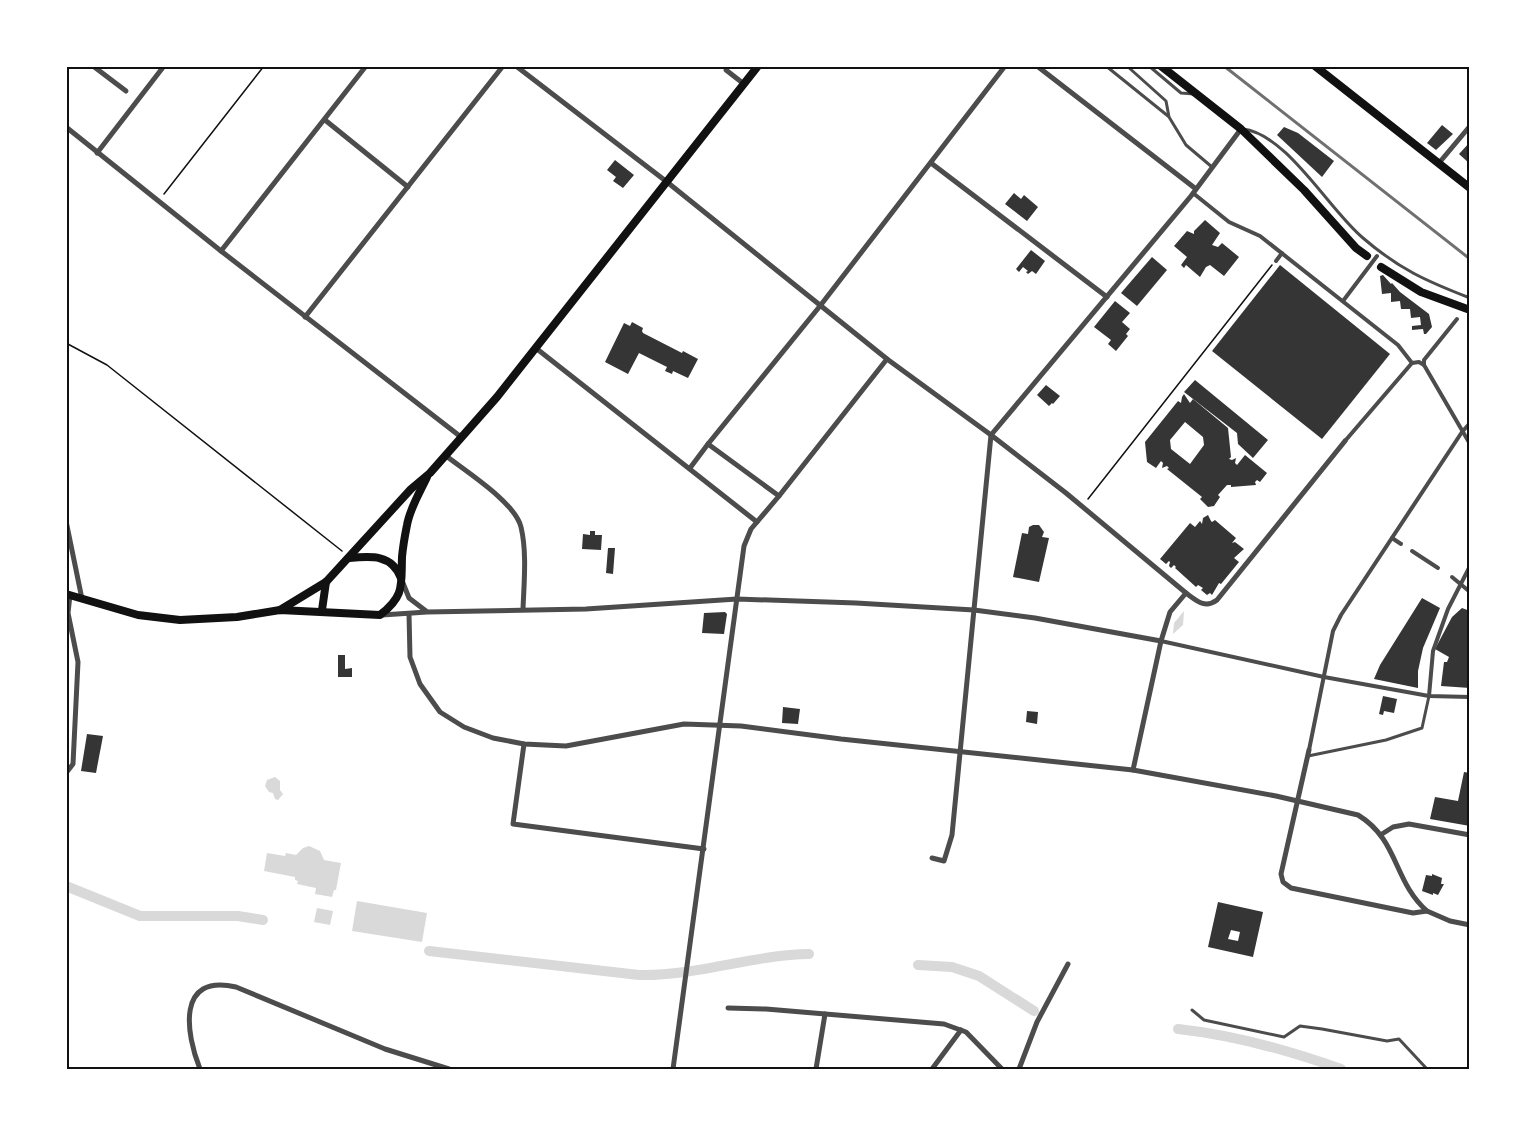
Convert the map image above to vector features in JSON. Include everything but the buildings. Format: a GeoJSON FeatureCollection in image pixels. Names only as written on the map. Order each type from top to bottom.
{"type":"FeatureCollection","features":[{"type":"Feature","properties":{"kind":"main road"},"geometry":{"type":"LineString","coordinates":[[280,610],[326,582],[411,489],[430,473],[505,388],[758,66]]}},
{"type":"Feature","properties":{"kind":"main road"},"geometry":{"type":"LineString","coordinates":[[1161,66],[1242,129],[1304,190],[1356,248],[1367,256]]}},
{"type":"Feature","properties":{"kind":"main road"},"geometry":{"type":"LineString","coordinates":[[1315,66],[1470,188]]}},
{"type":"Feature","properties":{"kind":"main road"},"geometry":{"type":"LineString","coordinates":[[1381,267],[1421,292],[1470,310]]}},
{"type":"Feature","properties":{"kind":"main road"},"geometry":{"type":"LineString","coordinates":[[68,594],[138,615],[180,620],[237,618],[280,610],[322,610],[380,615],[396,600],[403,583],[402,559],[408,521],[430,473]]}},
{"type":"Feature","properties":{"kind":"main road"},"geometry":{"type":"LineString","coordinates":[[349,558],[371,556],[388,561],[394,566],[403,583]]}},
{"type":"Feature","properties":{"kind":"main road"},"geometry":{"type":"LineString","coordinates":[[322,610],[326,582]]}},
{"type":"Feature","properties":{"kind":"street"},"geometry":{"type":"LineString","coordinates":[[93,66],[126,91]]}},
{"type":"Feature","properties":{"kind":"street"},"geometry":{"type":"LineString","coordinates":[[97,153],[164,66]]}},
{"type":"Feature","properties":{"kind":"street"},"geometry":{"type":"LineString","coordinates":[[221,251],[366,66]]}},
{"type":"Feature","properties":{"kind":"street"},"geometry":{"type":"LineString","coordinates":[[305,317],[503,66]]}},
{"type":"Feature","properties":{"kind":"street"},"geometry":{"type":"LineString","coordinates":[[516,66],[667,182],[887,359],[991,435],[1186,593],[1204,605],[1217,600],[1345,441],[1412,363],[1419,362],[1424,365],[1470,444]]}},
{"type":"Feature","properties":{"kind":"street"},"geometry":{"type":"LineString","coordinates":[[690,468],[820,306],[1005,66]]}},
{"type":"Feature","properties":{"kind":"street"},"geometry":{"type":"LineString","coordinates":[[1037,66],[1195,191],[1229,222],[1260,236],[1343,301],[1398,345],[1412,363]]}},
{"type":"Feature","properties":{"kind":"street"},"geometry":{"type":"LineString","coordinates":[[726,70],[744,84]]}},
{"type":"Feature","properties":{"kind":"street"},"geometry":{"type":"LineString","coordinates":[[325,120],[408,188]]}},
{"type":"Feature","properties":{"kind":"street"},"geometry":{"type":"LineString","coordinates":[[1439,163],[1470,126]]}},
{"type":"Feature","properties":{"kind":"street"},"geometry":{"type":"LineString","coordinates":[[66,127],[460,437]]}},
{"type":"Feature","properties":{"kind":"street"},"geometry":{"type":"LineString","coordinates":[[932,858],[944,861],[952,835],[991,435],[1195,191],[1242,129]]}},
{"type":"Feature","properties":{"kind":"street"},"geometry":{"type":"LineString","coordinates":[[931,163],[1107,297]]}},
{"type":"Feature","properties":{"kind":"street"},"geometry":{"type":"LineString","coordinates":[[1275,261],[1282,253]]}},
{"type":"Feature","properties":{"kind":"street"},"geometry":{"type":"LineString","coordinates":[[1343,301],[1377,256]]}},
{"type":"Feature","properties":{"kind":"street"},"geometry":{"type":"LineString","coordinates":[[1424,365],[1424,360],[1457,320]]}},
{"type":"Feature","properties":{"kind":"street"},"geometry":{"type":"LineString","coordinates":[[537,349],[757,522]]}},
{"type":"Feature","properties":{"kind":"street"},"geometry":{"type":"LineString","coordinates":[[673,1069],[744,546],[751,529],[887,359]]}},
{"type":"Feature","properties":{"kind":"street"},"geometry":{"type":"LineString","coordinates":[[1427,911],[1413,913],[1291,888],[1283,882],[1281,874],[1333,631],[1341,615],[1470,423]]}},
{"type":"Feature","properties":{"kind":"street"},"geometry":{"type":"LineString","coordinates":[[708,444],[779,496]]}},
{"type":"Feature","properties":{"kind":"street"},"geometry":{"type":"LineString","coordinates":[[445,455],[507,504],[521,525],[523,609]]}},
{"type":"Feature","properties":{"kind":"street"},"geometry":{"type":"LineString","coordinates":[[66,521],[82,599]]}},
{"type":"Feature","properties":{"kind":"street"},"geometry":{"type":"LineString","coordinates":[[1392,538],[1401,544]]}},
{"type":"Feature","properties":{"kind":"street"},"geometry":{"type":"LineString","coordinates":[[1412,551],[1438,568]]}},
{"type":"Feature","properties":{"kind":"street"},"geometry":{"type":"LineString","coordinates":[[1429,696],[1433,651],[1448,609],[1470,566]]}},
{"type":"Feature","properties":{"kind":"street"},"geometry":{"type":"LineString","coordinates":[[1452,577],[1470,592]]}},
{"type":"Feature","properties":{"kind":"street"},"geometry":{"type":"LineString","coordinates":[[403,583],[409,598],[427,612]]}},
{"type":"Feature","properties":{"kind":"street"},"geometry":{"type":"LineString","coordinates":[[1133,770],[1161,641],[1170,612],[1186,593]]}},
{"type":"Feature","properties":{"kind":"street"},"geometry":{"type":"LineString","coordinates":[[66,773],[73,764],[78,662],[68,613],[68,594]]}},
{"type":"Feature","properties":{"kind":"street"},"geometry":{"type":"LineString","coordinates":[[380,615],[523,609],[586,609],[737,599],[974,610],[1035,618],[1161,641],[1213,651],[1287,670],[1429,696],[1470,697]]}},
{"type":"Feature","properties":{"kind":"street"},"geometry":{"type":"LineString","coordinates":[[409,614],[410,657],[420,684],[440,712],[464,727],[493,738],[524,744],[566,746],[684,724],[719,724],[1133,770],[1297,800],[1358,815],[1368,821],[1382,834],[1406,887],[1416,900],[1427,911],[1450,921],[1470,925]]}},
{"type":"Feature","properties":{"kind":"street"},"geometry":{"type":"LineString","coordinates":[[524,744],[513,824],[704,849]]}},
{"type":"Feature","properties":{"kind":"street"},"geometry":{"type":"LineString","coordinates":[[1382,834],[1393,827],[1408,824],[1470,835]]}},
{"type":"Feature","properties":{"kind":"street"},"geometry":{"type":"LineString","coordinates":[[1019,1069],[1037,1022],[1068,964]]}},
{"type":"Feature","properties":{"kind":"street"},"geometry":{"type":"LineString","coordinates":[[200,1069],[191,1040],[188,1018],[191,1004],[200,992],[216,985],[232,986],[385,1049],[449,1069]]}},
{"type":"Feature","properties":{"kind":"street"},"geometry":{"type":"LineString","coordinates":[[728,1008],[944,1024],[966,1032],[1002,1069]]}},
{"type":"Feature","properties":{"kind":"street"},"geometry":{"type":"LineString","coordinates":[[818,1069],[825,1014]]}},
{"type":"Feature","properties":{"kind":"street"},"geometry":{"type":"LineString","coordinates":[[932,1069],[961,1030]]}},
{"type":"Feature","properties":{"kind":"lane"},"geometry":{"type":"LineString","coordinates":[[1106,66],[1169,117],[1186,145],[1213,168]]}},
{"type":"Feature","properties":{"kind":"lane"},"geometry":{"type":"LineString","coordinates":[[1127,66],[1166,101],[1169,117]]}},
{"type":"Feature","properties":{"kind":"lane"},"geometry":{"type":"LineString","coordinates":[[1149,66],[1181,93],[1195,94]]}},
{"type":"Feature","properties":{"kind":"lane"},"geometry":{"type":"LineString","coordinates":[[1242,129],[1255,130],[1273,142],[1298,166],[1349,227],[1393,262],[1426,281],[1470,298]]}},
{"type":"Feature","properties":{"kind":"lane"},"geometry":{"type":"LineString","coordinates":[[1308,753],[1386,740],[1422,728],[1429,696]]}},
{"type":"Feature","properties":{"kind":"lane"},"geometry":{"type":"LineString","coordinates":[[1192,1010],[1204,1020],[1284,1037],[1300,1026],[1387,1041],[1399,1039],[1427,1069]]}},
{"type":"Feature","properties":{"kind":"path"},"geometry":{"type":"LineString","coordinates":[[158,201],[264,66]]}},
{"type":"Feature","properties":{"kind":"path"},"geometry":{"type":"LineString","coordinates":[[1082,507],[1275,261]]}},
{"type":"Feature","properties":{"kind":"path"},"geometry":{"type":"LineString","coordinates":[[66,343],[107,365],[349,558]]}},
{"type":"Feature","properties":{"kind":"shaded area"},"geometry":{"type":"Polygon","coordinates":[[[1184,611],[1183,625],[1173,634],[1174,623],[1184,611]]]}},
{"type":"Feature","properties":{"kind":"shaded area"},"geometry":{"type":"Polygon","coordinates":[[[275,777],[280,781],[280,790],[283,794],[278,800],[265,786],[267,780],[275,777]]]}},
{"type":"Feature","properties":{"kind":"shaded area"},"geometry":{"type":"Polygon","coordinates":[[[309,846],[320,851],[324,860],[341,863],[336,890],[332,897],[315,894],[316,888],[297,884],[295,877],[264,871],[267,853],[296,855],[309,846]]]}},
{"type":"Feature","properties":{"kind":"shaded area"},"geometry":{"type":"Polygon","coordinates":[[[357,901],[427,913],[422,942],[352,931],[357,901]]]}},
{"type":"Feature","properties":{"kind":"shaded area"},"geometry":{"type":"Polygon","coordinates":[[[317,908],[333,911],[330,925],[314,922],[317,908]]]}},
{"type":"Feature","properties":{"kind":"waterway"},"geometry":{"type":"LineString","coordinates":[[66,886],[140,916],[238,916],[263,920]]}},
{"type":"Feature","properties":{"kind":"waterway"},"geometry":{"type":"LineString","coordinates":[[429,951],[639,975],[683,972],[766,958],[809,954]]}},
{"type":"Feature","properties":{"kind":"waterway"},"geometry":{"type":"LineString","coordinates":[[918,965],[952,967],[979,976],[1034,1011]]}},
{"type":"Feature","properties":{"kind":"waterway"},"geometry":{"type":"LineString","coordinates":[[1178,1029],[1261,1044],[1341,1069]]}},
{"type":"Feature","properties":{"kind":"railway"},"geometry":{"type":"LineString","coordinates":[[1224,66],[1470,259]]}}]}
